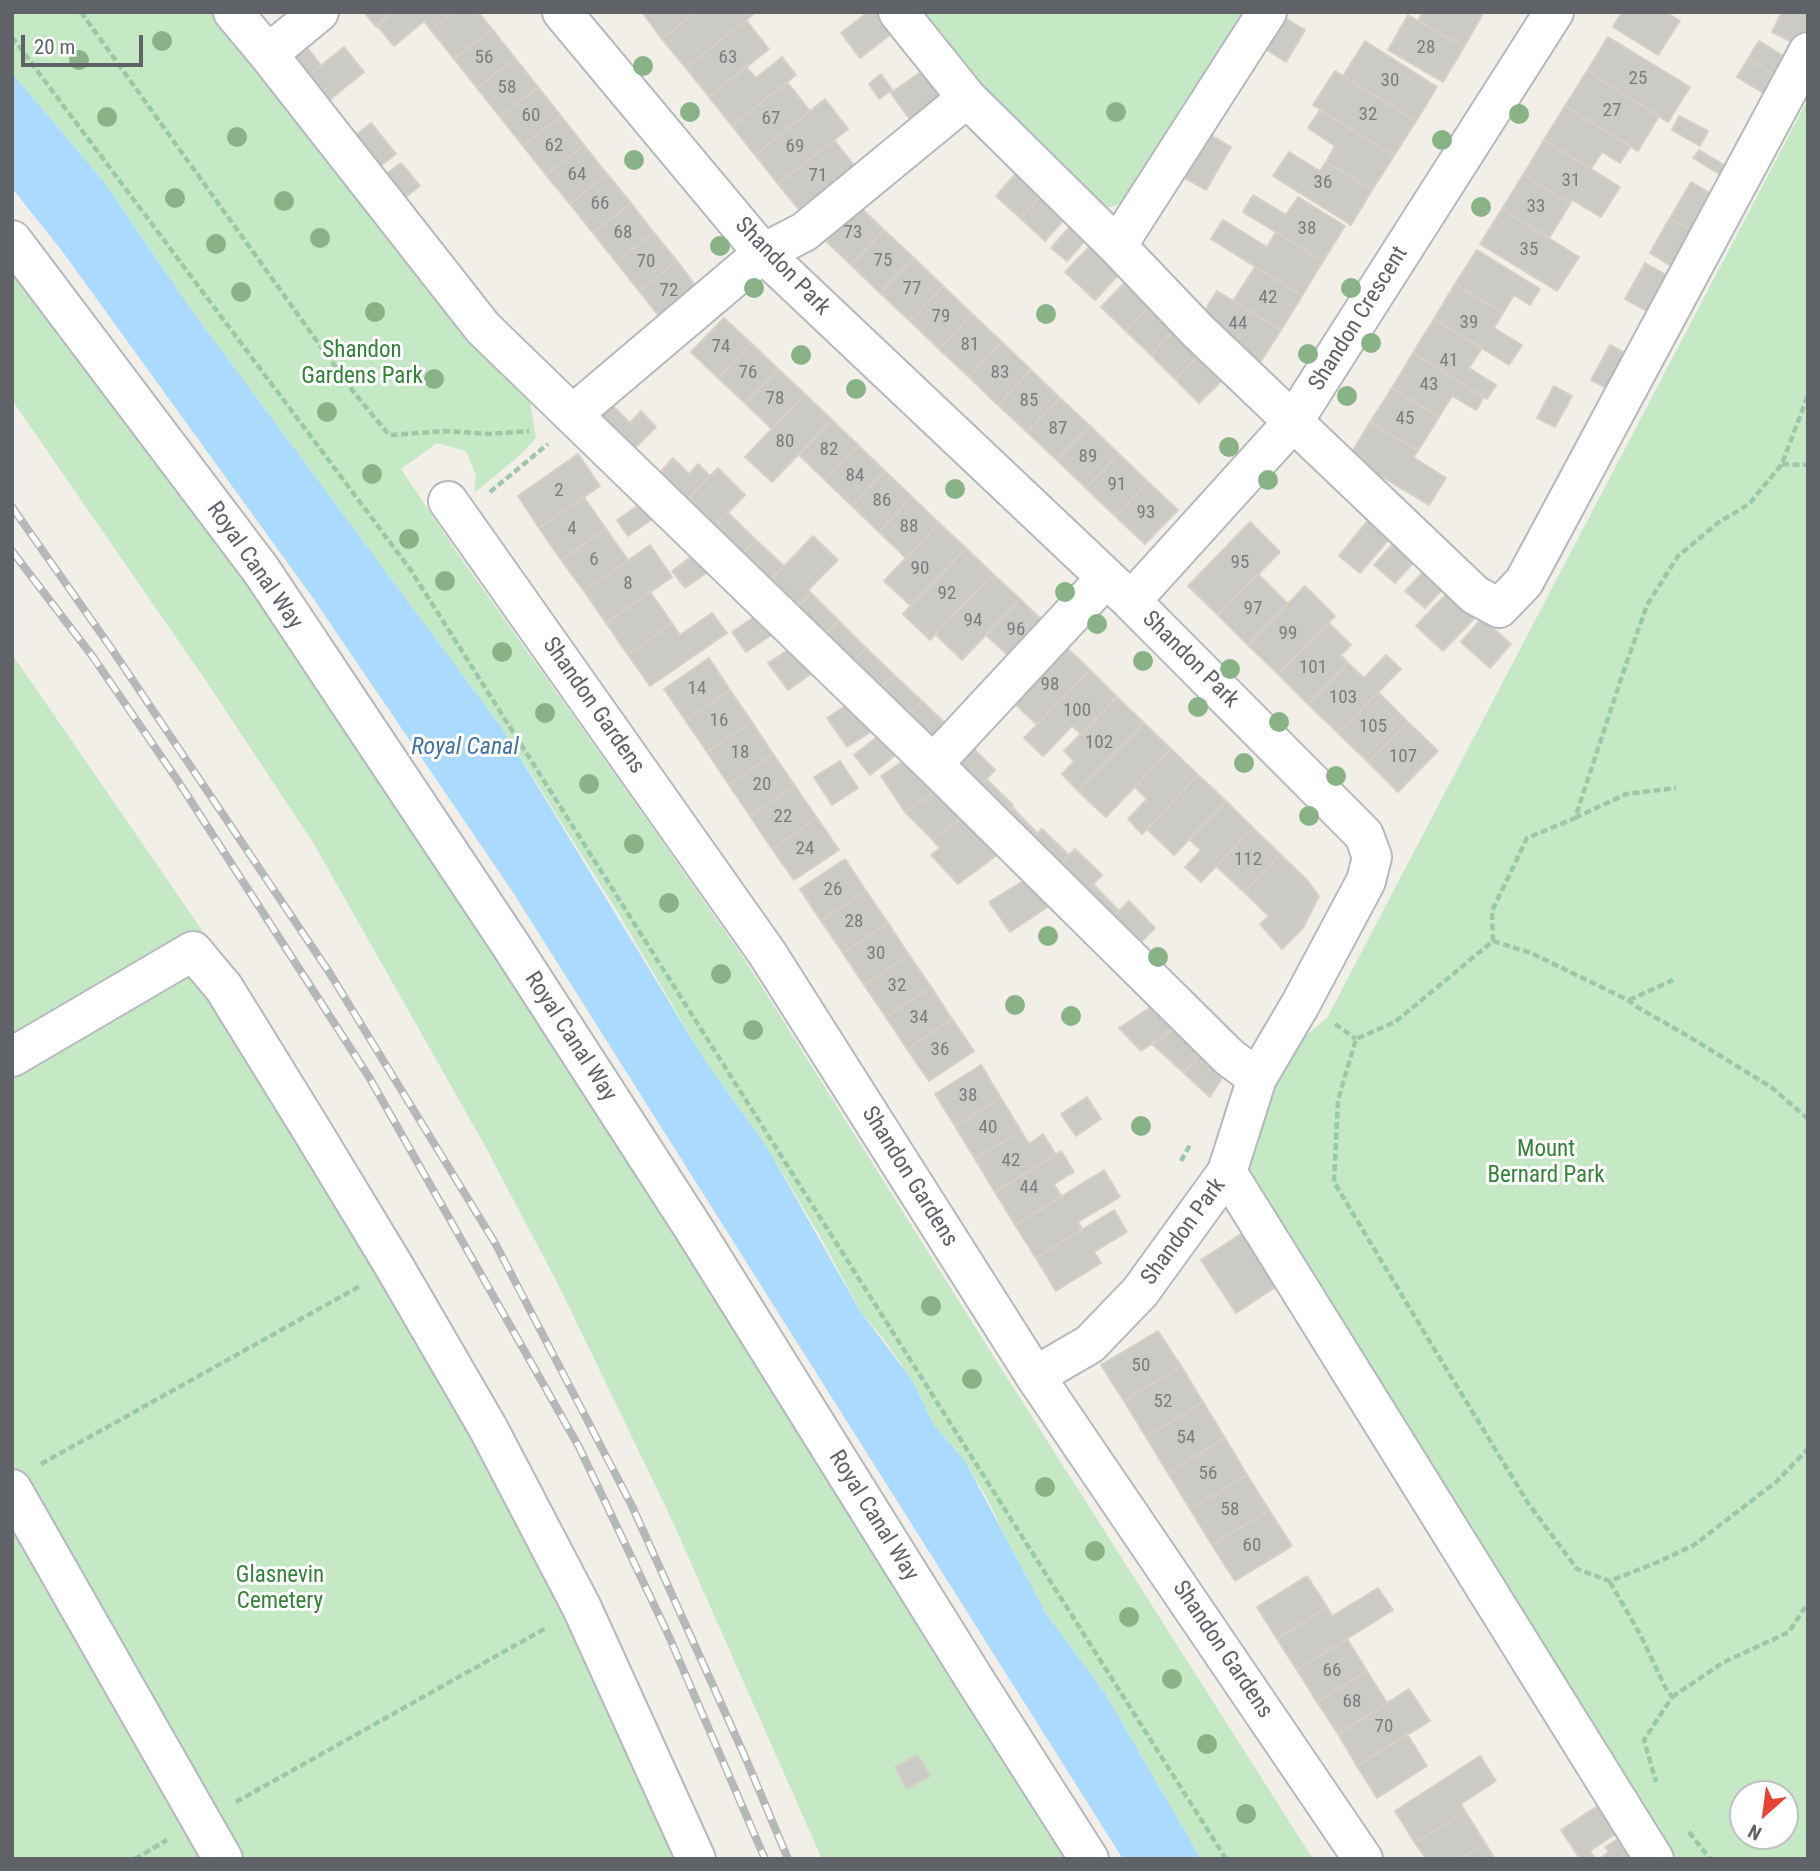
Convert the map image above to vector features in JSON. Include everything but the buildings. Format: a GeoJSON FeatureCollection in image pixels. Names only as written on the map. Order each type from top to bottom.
{"type":"FeatureCollection","features":[{"type":"Feature","properties":{"kind":"street"},"geometry":{"type":"LineString","coordinates":[[233,12],[483,328],[566,421],[933,764],[1229,1057],[1257,1078]]}},
{"type":"Feature","properties":{"kind":"street"},"geometry":{"type":"LineString","coordinates":[[268,54],[319,12]]}},
{"type":"Feature","properties":{"kind":"street","name":"Shandon Park"},"geometry":{"type":"LineString","coordinates":[[562,12],[763,253],[1119,590],[1364,835],[1372,857],[1366,881],[1300,1005],[1257,1078],[1227,1172],[1140,1292],[1090,1344],[1035,1376]]}},
{"type":"Feature","properties":{"kind":"street"},"geometry":{"type":"LineString","coordinates":[[898,12],[967,98],[1117,246],[1198,331],[1475,595],[1499,608],[1524,582],[1808,52]]}},
{"type":"Feature","properties":{"kind":"street"},"geometry":{"type":"LineString","coordinates":[[1117,246],[1267,12]]}},
{"type":"Feature","properties":{"kind":"street","name":"Shandon Crescent"},"geometry":{"type":"LineString","coordinates":[[933,764],[1293,422],[1554,12]]}},
{"type":"Feature","properties":{"kind":"street"},"geometry":{"type":"LineString","coordinates":[[566,421],[763,253],[804,232],[967,98]]}},
{"type":"Feature","properties":{"kind":"street","name":"Royal Canal Way"},"geometry":{"type":"LineString","coordinates":[[12,240],[261,570],[487,910],[694,1229],[1089,1859]]}},
{"type":"Feature","properties":{"kind":"street","name":"Shandon Gardens"},"geometry":{"type":"LineString","coordinates":[[448,501],[767,953],[1035,1376],[1363,1859]]}},
{"type":"Feature","properties":{"kind":"street"},"geometry":{"type":"LineString","coordinates":[[12,1057],[193,951],[224,988],[394,1266],[488,1428],[582,1608],[696,1859]]}},
{"type":"Feature","properties":{"kind":"street"},"geometry":{"type":"LineString","coordinates":[[1227,1172],[1654,1859]]}},
{"type":"Feature","properties":{"kind":"street"},"geometry":{"type":"LineString","coordinates":[[24,1477],[223,1859]]}},
{"type":"Feature","properties":{"kind":"path"},"geometry":{"type":"LineString","coordinates":[[80,12],[352,390],[389,435],[446,431],[489,434],[566,421]]}},
{"type":"Feature","properties":{"kind":"path"},"geometry":{"type":"LineString","coordinates":[[12,37],[410,569],[1226,1859]]}},
{"type":"Feature","properties":{"kind":"path"},"geometry":{"type":"LineString","coordinates":[[1575,818],[1647,605],[1678,555],[1719,522],[1749,504],[1782,464],[1808,394]]}},
{"type":"Feature","properties":{"kind":"path"},"geometry":{"type":"LineString","coordinates":[[448,501],[479,502],[549,444],[566,421]]}},
{"type":"Feature","properties":{"kind":"path"},"geometry":{"type":"LineString","coordinates":[[1782,464],[1808,465]]}},
{"type":"Feature","properties":{"kind":"path"},"geometry":{"type":"LineString","coordinates":[[1493,941],[1492,911],[1527,838],[1626,794],[1676,788]]}},
{"type":"Feature","properties":{"kind":"path"},"geometry":{"type":"LineString","coordinates":[[1493,941],[1531,953],[1628,1000],[1770,1087],[1808,1119]]}},
{"type":"Feature","properties":{"kind":"path"},"geometry":{"type":"LineString","coordinates":[[1493,941],[1395,1022],[1356,1039],[1338,1100],[1335,1182],[1528,1503],[1577,1569],[1610,1581],[1672,1697]]}},
{"type":"Feature","properties":{"kind":"path"},"geometry":{"type":"LineString","coordinates":[[1628,1000],[1672,980]]}},
{"type":"Feature","properties":{"kind":"path"},"geometry":{"type":"LineString","coordinates":[[1181,1161],[1193,1139]]}},
{"type":"Feature","properties":{"kind":"path"},"geometry":{"type":"LineString","coordinates":[[24,1477],[394,1266]]}},
{"type":"Feature","properties":{"kind":"path"},"geometry":{"type":"LineString","coordinates":[[1610,1581],[1694,1545],[1776,1482],[1808,1449]]}},
{"type":"Feature","properties":{"kind":"path"},"geometry":{"type":"LineString","coordinates":[[1658,1788],[1644,1740],[1672,1697],[1724,1662],[1789,1632],[1808,1603]]}},
{"type":"Feature","properties":{"kind":"path"},"geometry":{"type":"LineString","coordinates":[[135,1859],[582,1608]]}},
{"type":"Feature","properties":{"kind":"path"},"geometry":{"type":"LineString","coordinates":[[1686,1829],[1710,1859]]}},
{"type":"Feature","properties":{"kind":"green space","name":"Shandon Gardens Park"},"geometry":{"type":"Polygon","coordinates":[[[12,12],[217,12],[528,389],[536,438],[519,456],[474,493],[476,476],[466,451],[437,443],[401,469],[460,557],[745,960],[1313,1859],[1201,1859],[1105,1693],[1047,1615],[965,1461],[934,1425],[912,1380],[860,1311],[824,1243],[767,1147],[704,1059],[617,911],[502,728],[190,308],[105,183],[12,73],[12,12]]]}},
{"type":"Feature","properties":{"kind":"green space"},"geometry":{"type":"Polygon","coordinates":[[[913,12],[1251,12],[1127,201],[1094,213],[913,12]]]}},
{"type":"Feature","properties":{"kind":"green space","name":"Mount Bernard Park"},"geometry":{"type":"Polygon","coordinates":[[[1808,99],[1808,1859],[1672,1859],[1246,1175],[1260,1099],[1296,1044],[1327,1018],[1808,99]]]}},
{"type":"Feature","properties":{"kind":"green space"},"geometry":{"type":"Polygon","coordinates":[[[12,269],[260,599],[610,1124],[1069,1859],[822,1859],[671,1518],[560,1288],[484,1144],[314,844],[204,678],[12,400],[12,269]]]}},
{"type":"Feature","properties":{"kind":"green space","name":"Glasnevin Cemetery"},"geometry":{"type":"Polygon","coordinates":[[[12,654],[206,936],[465,1368],[711,1859],[12,1859],[12,654]]]}},
{"type":"Feature","properties":{"kind":"water","name":"Royal Canal"},"geometry":{"type":"Polygon","coordinates":[[[12,73],[105,183],[190,308],[502,728],[704,1059],[767,1147],[860,1311],[912,1380],[934,1425],[965,1461],[1047,1615],[1105,1693],[1201,1859],[1123,1859],[514,894],[313,598],[62,251],[12,188],[12,73]]]}},
{"type":"Feature","properties":{"kind":"railway"},"geometry":{"type":"LineString","coordinates":[[12,507],[109,645],[329,972],[495,1243],[632,1506],[788,1859]]}},
{"type":"Feature","properties":{"kind":"railway"},"geometry":{"type":"LineString","coordinates":[[12,551],[93,657],[178,781],[369,1077],[579,1447],[667,1632],[765,1859]]}}]}
